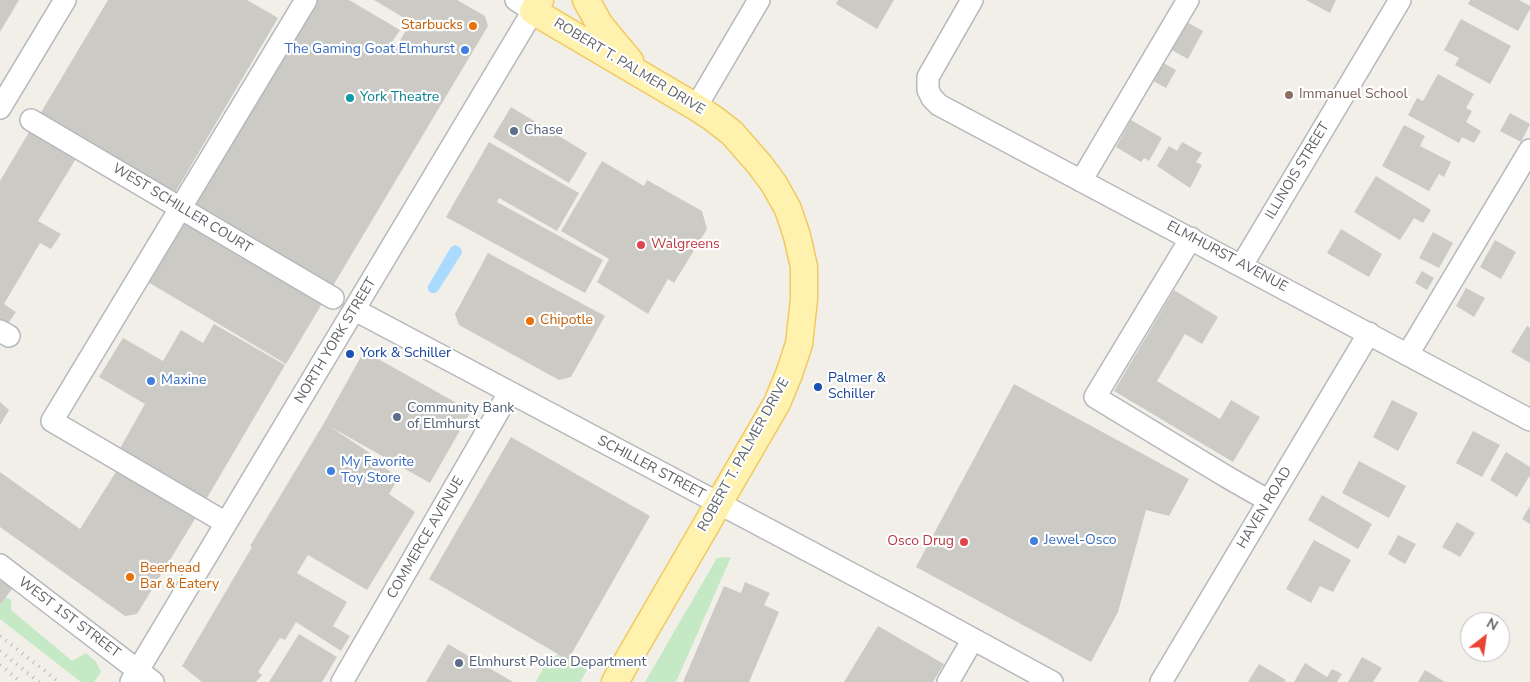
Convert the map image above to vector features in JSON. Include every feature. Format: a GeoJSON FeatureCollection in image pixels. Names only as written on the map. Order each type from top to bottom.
{"type":"FeatureCollection","features":[{"type":"Feature","properties":{"kind":"main road"},"geometry":{"type":"LineString","coordinates":[[586,0],[600,25],[641,75]]}},
{"type":"Feature","properties":{"kind":"main road","name":"ROBERT T. PALMER DRIVE"},"geometry":{"type":"LineString","coordinates":[[530,4],[641,75],[696,106],[732,133],[760,165],[774,184],[788,209],[804,267],[802,328],[799,344],[790,374],[777,403],[615,682]]}},
{"type":"Feature","properties":{"kind":"street"},"geometry":{"type":"LineString","coordinates":[[0,108],[65,0]]}},
{"type":"Feature","properties":{"kind":"street"},"geometry":{"type":"LineString","coordinates":[[226,524],[52,421],[306,0]]}},
{"type":"Feature","properties":{"kind":"street"},"geometry":{"type":"LineString","coordinates":[[696,106],[759,0]]}},
{"type":"Feature","properties":{"kind":"street","name":"ELMHURST AVENUE"},"geometry":{"type":"LineString","coordinates":[[972,0],[928,77],[928,90],[932,98],[950,112],[1242,265],[1530,420]]}},
{"type":"Feature","properties":{"kind":"street"},"geometry":{"type":"LineString","coordinates":[[1081,180],[1188,0]]}},
{"type":"Feature","properties":{"kind":"street","name":"ILLINOIS STREET"},"geometry":{"type":"LineString","coordinates":[[1242,265],[1400,0]]}},
{"type":"Feature","properties":{"kind":"street","name":"NORTH YORK STREET"},"geometry":{"type":"LineString","coordinates":[[141,678],[226,524],[355,310],[530,4]]}},
{"type":"Feature","properties":{"kind":"street","name":"WEST SCHILLER COURT"},"geometry":{"type":"LineString","coordinates":[[31,120],[333,298]]}},
{"type":"Feature","properties":{"kind":"street"},"geometry":{"type":"LineString","coordinates":[[1408,354],[1530,150]]}},
{"type":"Feature","properties":{"kind":"street"},"geometry":{"type":"LineString","coordinates":[[1191,238],[1095,397],[1269,501]]}},
{"type":"Feature","properties":{"kind":"street","name":"SCHILLER STREET"},"geometry":{"type":"LineString","coordinates":[[355,310],[1052,682]]}},
{"type":"Feature","properties":{"kind":"street","name":"HAVEN ROAD"},"geometry":{"type":"LineString","coordinates":[[1162,682],[1369,333]]}},
{"type":"Feature","properties":{"kind":"street","name":"COMMERCE AVENUE"},"geometry":{"type":"LineString","coordinates":[[342,682],[509,393]]}},
{"type":"Feature","properties":{"kind":"street","name":"WEST 1ST STREET"},"geometry":{"type":"LineString","coordinates":[[0,565],[141,678]]}},
{"type":"Feature","properties":{"kind":"street"},"geometry":{"type":"LineString","coordinates":[[948,682],[973,639]]}},
{"type":"Feature","properties":{"kind":"green space"},"geometry":{"type":"Polygon","coordinates":[[[731,557],[676,682],[645,682],[717,558],[731,557]]]}},
{"type":"Feature","properties":{"kind":"green space"},"geometry":{"type":"Polygon","coordinates":[[[6,597],[11,600],[11,610],[72,661],[86,653],[96,662],[101,672],[94,682],[81,682],[0,619],[0,605],[6,597]]]}},
{"type":"Feature","properties":{"kind":"green space"},"geometry":{"type":"Polygon","coordinates":[[[560,654],[587,670],[580,682],[536,682],[548,659],[560,654]]]}},
{"type":"Feature","properties":{"kind":"water"},"geometry":{"type":"Polygon","coordinates":[[[455,245],[461,248],[462,253],[438,291],[431,293],[428,290],[428,286],[451,247],[455,245]]]}},
{"type":"Feature","properties":{"kind":"building"},"geometry":{"type":"Polygon","coordinates":[[[0,0],[19,0],[0,32],[0,0]]]}},
{"type":"Feature","properties":{"kind":"building"},"geometry":{"type":"Polygon","coordinates":[[[108,0],[247,0],[278,18],[173,196],[40,114],[108,0]]]}},
{"type":"Feature","properties":{"kind":"building"},"geometry":{"type":"Polygon","coordinates":[[[314,0],[349,0],[400,30],[387,50],[392,54],[411,22],[374,0],[457,0],[485,16],[488,26],[331,289],[191,207],[314,0]]]}},
{"type":"Feature","properties":{"kind":"building"},"geometry":{"type":"Polygon","coordinates":[[[838,0],[894,0],[877,29],[836,4],[838,0]]]}},
{"type":"Feature","properties":{"kind":"building"},"geometry":{"type":"Polygon","coordinates":[[[1306,0],[1336,0],[1330,13],[1306,0]]]}},
{"type":"Feature","properties":{"kind":"building"},"geometry":{"type":"Polygon","coordinates":[[[1470,0],[1519,0],[1530,6],[1530,9],[1518,31],[1468,4],[1470,0]]]}},
{"type":"Feature","properties":{"kind":"building"},"geometry":{"type":"Polygon","coordinates":[[[1461,19],[1511,46],[1490,84],[1455,65],[1459,58],[1444,50],[1461,19]]]}},
{"type":"Feature","properties":{"kind":"building"},"geometry":{"type":"Polygon","coordinates":[[[1183,20],[1203,31],[1188,59],[1168,48],[1183,20]]]}},
{"type":"Feature","properties":{"kind":"building"},"geometry":{"type":"Polygon","coordinates":[[[1158,60],[1176,70],[1166,88],[1148,78],[1158,60]]]}},
{"type":"Feature","properties":{"kind":"building"},"geometry":{"type":"Polygon","coordinates":[[[1438,74],[1474,94],[1466,108],[1472,111],[1466,122],[1481,131],[1474,143],[1462,137],[1459,143],[1408,115],[1417,98],[1423,101],[1438,74]]]}},
{"type":"Feature","properties":{"kind":"building"},"geometry":{"type":"Polygon","coordinates":[[[511,107],[587,153],[569,183],[493,137],[511,107]]]}},
{"type":"Feature","properties":{"kind":"building"},"geometry":{"type":"Polygon","coordinates":[[[1510,113],[1530,124],[1521,142],[1500,131],[1510,113]]]}},
{"type":"Feature","properties":{"kind":"building"},"geometry":{"type":"Polygon","coordinates":[[[1131,120],[1162,138],[1149,161],[1144,158],[1141,162],[1116,147],[1131,120]]]}},
{"type":"Feature","properties":{"kind":"building"},"geometry":{"type":"Polygon","coordinates":[[[1404,125],[1425,136],[1420,146],[1451,162],[1444,177],[1439,174],[1429,191],[1382,166],[1404,125]]]}},
{"type":"Feature","properties":{"kind":"building"},"geometry":{"type":"Polygon","coordinates":[[[32,127],[77,157],[38,221],[61,234],[51,249],[40,243],[4,304],[16,312],[5,328],[0,324],[0,181],[32,127]]]}},
{"type":"Feature","properties":{"kind":"building"},"geometry":{"type":"Polygon","coordinates":[[[489,142],[579,193],[557,231],[499,198],[497,202],[603,260],[585,293],[446,217],[489,142]]]}},
{"type":"Feature","properties":{"kind":"building"},"geometry":{"type":"Polygon","coordinates":[[[1182,142],[1202,153],[1196,162],[1202,165],[1190,188],[1157,166],[1169,146],[1177,151],[1182,142]]]}},
{"type":"Feature","properties":{"kind":"building","name":"Walgreens"},"geometry":{"type":"Polygon","coordinates":[[[602,161],[644,186],[647,180],[702,211],[707,229],[674,283],[668,279],[648,314],[597,282],[609,259],[561,231],[602,161]]]}},
{"type":"Feature","properties":{"kind":"building"},"geometry":{"type":"Polygon","coordinates":[[[1376,176],[1431,210],[1423,223],[1414,218],[1400,240],[1354,212],[1376,176]]]}},
{"type":"Feature","properties":{"kind":"building"},"geometry":{"type":"Polygon","coordinates":[[[184,221],[323,302],[286,364],[148,282],[184,221]]]}},
{"type":"Feature","properties":{"kind":"building"},"geometry":{"type":"Polygon","coordinates":[[[1341,229],[1382,254],[1369,277],[1327,253],[1341,229]]]}},
{"type":"Feature","properties":{"kind":"building"},"geometry":{"type":"Polygon","coordinates":[[[1433,232],[1453,243],[1439,268],[1419,258],[1433,232]]]}},
{"type":"Feature","properties":{"kind":"building"},"geometry":{"type":"Polygon","coordinates":[[[1495,240],[1516,252],[1501,279],[1480,267],[1495,240]]]}},
{"type":"Feature","properties":{"kind":"building","name":"Chipotle"},"geometry":{"type":"Polygon","coordinates":[[[488,253],[605,316],[571,377],[559,380],[459,325],[455,314],[488,253]]]}},
{"type":"Feature","properties":{"kind":"building"},"geometry":{"type":"Polygon","coordinates":[[[1422,271],[1434,278],[1427,290],[1415,283],[1422,271]]]}},
{"type":"Feature","properties":{"kind":"building"},"geometry":{"type":"Polygon","coordinates":[[[1466,288],[1485,298],[1474,317],[1456,306],[1466,288]]]}},
{"type":"Feature","properties":{"kind":"building"},"geometry":{"type":"Polygon","coordinates":[[[1174,290],[1218,317],[1202,344],[1185,334],[1157,381],[1220,419],[1231,400],[1260,417],[1233,462],[1114,391],[1174,290]]]}},
{"type":"Feature","properties":{"kind":"building"},"geometry":{"type":"Polygon","coordinates":[[[214,324],[285,365],[204,503],[118,452],[145,404],[99,377],[123,338],[163,361],[181,330],[203,343],[214,324]]]}},
{"type":"Feature","properties":{"kind":"building"},"geometry":{"type":"Polygon","coordinates":[[[1527,326],[1530,328],[1530,363],[1511,352],[1527,326]]]}},
{"type":"Feature","properties":{"kind":"building"},"geometry":{"type":"Polygon","coordinates":[[[364,351],[471,411],[430,483],[329,426],[370,453],[367,457],[399,477],[389,494],[415,512],[367,590],[308,555],[297,573],[347,602],[333,626],[350,636],[341,651],[296,622],[285,640],[280,638],[258,672],[262,675],[256,682],[202,682],[182,666],[364,351]]]}},
{"type":"Feature","properties":{"kind":"building","name":"Jewel-Osco"},"geometry":{"type":"Polygon","coordinates":[[[1014,384],[1189,479],[1169,516],[1146,510],[1118,612],[1091,662],[916,567],[1014,384]]]}},
{"type":"Feature","properties":{"kind":"building"},"geometry":{"type":"Polygon","coordinates":[[[1392,400],[1418,413],[1398,451],[1373,437],[1392,400]]]}},
{"type":"Feature","properties":{"kind":"building"},"geometry":{"type":"Polygon","coordinates":[[[0,402],[9,410],[0,425],[0,402]]]}},
{"type":"Feature","properties":{"kind":"building"},"geometry":{"type":"Polygon","coordinates":[[[1473,431],[1500,445],[1482,477],[1456,463],[1473,431]]]}},
{"type":"Feature","properties":{"kind":"building"},"geometry":{"type":"Polygon","coordinates":[[[511,437],[650,516],[568,660],[429,579],[511,437]]]}},
{"type":"Feature","properties":{"kind":"building"},"geometry":{"type":"Polygon","coordinates":[[[1506,452],[1530,467],[1530,475],[1517,497],[1490,480],[1506,452]]]}},
{"type":"Feature","properties":{"kind":"building"},"geometry":{"type":"Polygon","coordinates":[[[1359,461],[1406,486],[1389,518],[1342,493],[1359,461]]]}},
{"type":"Feature","properties":{"kind":"building"},"geometry":{"type":"Polygon","coordinates":[[[119,467],[198,514],[137,614],[125,616],[0,527],[0,472],[80,529],[119,467]]]}},
{"type":"Feature","properties":{"kind":"building"},"geometry":{"type":"Polygon","coordinates":[[[1322,495],[1372,524],[1358,549],[1308,520],[1322,495]]]}},
{"type":"Feature","properties":{"kind":"building"},"geometry":{"type":"Polygon","coordinates":[[[1530,506],[1530,524],[1522,519],[1530,506]]]}},
{"type":"Feature","properties":{"kind":"building"},"geometry":{"type":"Polygon","coordinates":[[[1457,522],[1475,533],[1460,557],[1442,547],[1457,522]]]}},
{"type":"Feature","properties":{"kind":"building"},"geometry":{"type":"Polygon","coordinates":[[[1398,535],[1416,544],[1405,564],[1388,554],[1398,535]]]}},
{"type":"Feature","properties":{"kind":"building"},"geometry":{"type":"Polygon","coordinates":[[[1314,540],[1351,560],[1333,592],[1320,586],[1311,603],[1286,589],[1314,540]]]}},
{"type":"Feature","properties":{"kind":"building"},"geometry":{"type":"Polygon","coordinates":[[[0,579],[12,589],[0,605],[0,579]]]}},
{"type":"Feature","properties":{"kind":"building"},"geometry":{"type":"Polygon","coordinates":[[[745,582],[770,593],[764,605],[779,612],[749,682],[683,682],[724,586],[741,593],[745,582]]]}},
{"type":"Feature","properties":{"kind":"building"},"geometry":{"type":"Polygon","coordinates":[[[878,626],[944,664],[933,682],[844,682],[878,626]]]}},
{"type":"Feature","properties":{"kind":"building"},"geometry":{"type":"Polygon","coordinates":[[[299,634],[337,657],[322,682],[269,682],[299,634]]]}},
{"type":"Feature","properties":{"kind":"building","name":"Elmhurst Police Department"},"geometry":{"type":"Polygon","coordinates":[[[448,644],[513,682],[426,682],[448,644]]]}},
{"type":"Feature","properties":{"kind":"building"},"geometry":{"type":"Polygon","coordinates":[[[1362,657],[1382,668],[1373,682],[1348,682],[1362,657]]]}},
{"type":"Feature","properties":{"kind":"building"},"geometry":{"type":"Polygon","coordinates":[[[1305,663],[1327,677],[1332,669],[1342,674],[1337,682],[1294,682],[1305,663]]]}},
{"type":"Feature","properties":{"kind":"building"},"geometry":{"type":"Polygon","coordinates":[[[1259,664],[1286,680],[1284,682],[1248,682],[1259,664]]]}},
{"type":"Feature","properties":{"kind":"building"},"geometry":{"type":"Polygon","coordinates":[[[1425,670],[1445,682],[1418,682],[1425,670]]]}},
{"type":"Feature","properties":{"kind":"railway"},"geometry":{"type":"LineString","coordinates":[[0,636],[59,682]]}},
{"type":"Feature","properties":{"kind":"railway"},"geometry":{"type":"LineString","coordinates":[[0,651],[39,682]]}},
{"type":"Feature","properties":{"kind":"railway"},"geometry":{"type":"LineString","coordinates":[[0,665],[21,682]]}},
{"type":"Feature","properties":{"kind":"place","name":"Starbucks"},"geometry":{"type":"Point","coordinates":[473,26]}},
{"type":"Feature","properties":{"kind":"place","name":"The Gaming Goat Elmhurst"},"geometry":{"type":"Point","coordinates":[465,50]}},
{"type":"Feature","properties":{"kind":"place","name":"Immanuel School"},"geometry":{"type":"Point","coordinates":[1289,95]}},
{"type":"Feature","properties":{"kind":"place","name":"York Theatre"},"geometry":{"type":"Point","coordinates":[350,98]}},
{"type":"Feature","properties":{"kind":"place","name":"Chase"},"geometry":{"type":"Point","coordinates":[514,131]}},
{"type":"Feature","properties":{"kind":"place","name":"Walgreens"},"geometry":{"type":"Point","coordinates":[641,245]}},
{"type":"Feature","properties":{"kind":"place","name":"Chipotle"},"geometry":{"type":"Point","coordinates":[530,321]}},
{"type":"Feature","properties":{"kind":"place","name":"York & Schiller"},"geometry":{"type":"Point","coordinates":[350,354]}},
{"type":"Feature","properties":{"kind":"place","name":"Maxine"},"geometry":{"type":"Point","coordinates":[151,381]}},
{"type":"Feature","properties":{"kind":"place","name":"Palmer & Schiller"},"geometry":{"type":"Point","coordinates":[818,387]}},
{"type":"Feature","properties":{"kind":"place","name":"Community Bank of Elmhurst"},"geometry":{"type":"Point","coordinates":[397,417]}},
{"type":"Feature","properties":{"kind":"place","name":"My Favorite Toy Store"},"geometry":{"type":"Point","coordinates":[331,471]}},
{"type":"Feature","properties":{"kind":"place","name":"Jewel-Osco"},"geometry":{"type":"Point","coordinates":[1034,541]}},
{"type":"Feature","properties":{"kind":"place","name":"Osco Drug"},"geometry":{"type":"Point","coordinates":[964,542]}},
{"type":"Feature","properties":{"kind":"place","name":"Beerhead Bar & Eatery"},"geometry":{"type":"Point","coordinates":[130,577]}},
{"type":"Feature","properties":{"kind":"place","name":"Elmhurst Police Department"},"geometry":{"type":"Point","coordinates":[459,663]}}]}
